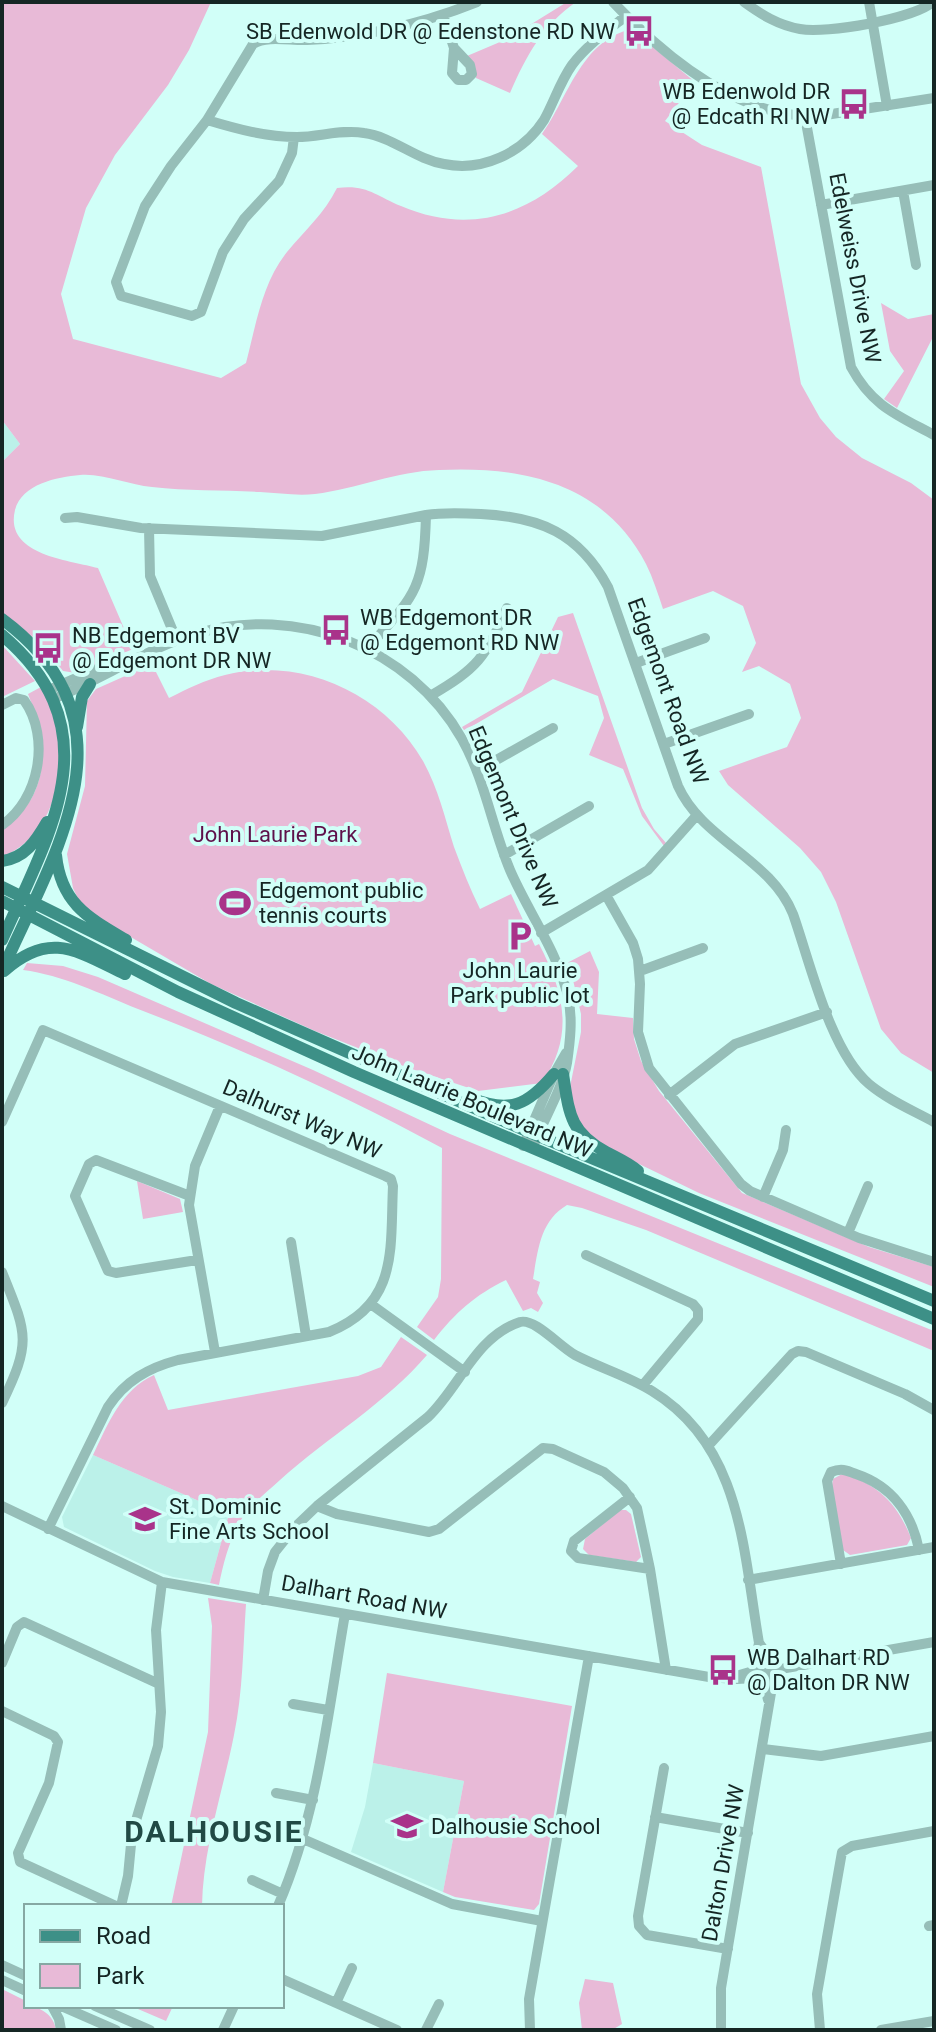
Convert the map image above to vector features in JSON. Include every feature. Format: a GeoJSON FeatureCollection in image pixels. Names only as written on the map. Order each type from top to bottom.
{"type":"FeatureCollection","features":[{"type":"Feature","properties":{"kind":"main road"},"geometry":{"type":"LineString","coordinates":[[2,619],[28,640],[50,664],[65,752],[55,820],[2,972]]}},
{"type":"Feature","properties":{"kind":"main road"},"geometry":{"type":"LineString","coordinates":[[2,635],[57,692],[76,730]]}},
{"type":"Feature","properties":{"kind":"main road"},"geometry":{"type":"LineString","coordinates":[[2,940],[25,905],[69,818],[76,791],[76,730],[82,697],[90,684]]}},
{"type":"Feature","properties":{"kind":"main road"},"geometry":{"type":"LineString","coordinates":[[2,861],[20,855],[37,840],[60,799]]}},
{"type":"Feature","properties":{"kind":"main road"},"geometry":{"type":"LineString","coordinates":[[55,850],[61,884],[70,900],[83,912],[236,1003]]}},
{"type":"Feature","properties":{"kind":"main road","name":"John Laurie Boulevard NW"},"geometry":{"type":"LineString","coordinates":[[2,887],[25,905],[178,992],[527,1148],[934,1321]]}},
{"type":"Feature","properties":{"kind":"main road","name":"John Laurie Boulevard NW"},"geometry":{"type":"LineString","coordinates":[[2,901],[25,905],[236,1003],[533,1134],[934,1301]]}},
{"type":"Feature","properties":{"kind":"main road"},"geometry":{"type":"LineString","coordinates":[[2,972],[29,952],[59,947],[85,955],[150,985],[178,992]]}},
{"type":"Feature","properties":{"kind":"main road"},"geometry":{"type":"LineString","coordinates":[[433,1089],[452,1090],[505,1107],[531,1098],[558,1074],[576,1128],[597,1147],[636,1168],[646,1180]]}},
{"type":"Feature","properties":{"kind":"street"},"geometry":{"type":"LineString","coordinates":[[294,137],[292,153],[279,181],[244,219],[223,252],[201,312],[192,316],[121,296],[116,282],[145,206],[207,120],[256,41],[353,36],[398,28],[477,2]]}},
{"type":"Feature","properties":{"kind":"street"},"geometry":{"type":"LineString","coordinates":[[613,2],[695,72],[730,96],[767,110],[805,117],[934,98]]}},
{"type":"Feature","properties":{"kind":"street"},"geometry":{"type":"LineString","coordinates":[[744,2],[767,18],[799,29],[823,30],[913,13],[933,2]]}},
{"type":"Feature","properties":{"kind":"street"},"geometry":{"type":"LineString","coordinates":[[869,2],[887,106]]}},
{"type":"Feature","properties":{"kind":"street"},"geometry":{"type":"LineString","coordinates":[[443,15],[454,48]]}},
{"type":"Feature","properties":{"kind":"street"},"geometry":{"type":"LineString","coordinates":[[207,120],[250,133],[294,137],[365,133],[393,142],[422,158],[445,164],[472,165],[499,158],[521,146],[538,129],[577,59],[626,16]]}},
{"type":"Feature","properties":{"kind":"street","name":"Edelweiss Drive NW"},"geometry":{"type":"LineString","coordinates":[[805,117],[851,367],[859,384],[877,403],[933,430]]}},
{"type":"Feature","properties":{"kind":"street"},"geometry":{"type":"LineString","coordinates":[[821,205],[934,185]]}},
{"type":"Feature","properties":{"kind":"street"},"geometry":{"type":"LineString","coordinates":[[903,191],[916,265]]}},
{"type":"Feature","properties":{"kind":"street","name":"Edgemont Road NW"},"geometry":{"type":"LineString","coordinates":[[65,518],[77,517],[149,528],[322,536],[426,515],[453,513],[514,516],[561,533],[577,545],[601,573],[615,604],[681,791],[697,815],[783,895],[793,914],[839,1045],[857,1072],[881,1093],[934,1122]]}},
{"type":"Feature","properties":{"kind":"street"},"geometry":{"type":"LineString","coordinates":[[367,649],[417,586],[424,559],[426,515]]}},
{"type":"Feature","properties":{"kind":"street"},"geometry":{"type":"LineString","coordinates":[[149,528],[150,576],[177,641]]}},
{"type":"Feature","properties":{"kind":"street"},"geometry":{"type":"LineString","coordinates":[[430,696],[477,664],[487,652],[507,608]]}},
{"type":"Feature","properties":{"kind":"street","name":"Edgemont Drive NW"},"geometry":{"type":"LineString","coordinates":[[57,692],[90,684],[119,666],[177,641],[217,629],[270,624],[322,631],[367,649],[391,663],[430,696],[458,732],[477,771],[504,855],[562,976],[568,997],[571,1017],[567,1052],[527,1148]]}},
{"type":"Feature","properties":{"kind":"street"},"geometry":{"type":"LineString","coordinates":[[636,663],[705,638]]}},
{"type":"Feature","properties":{"kind":"street","name":"Edgemont Drive NW"},"geometry":{"type":"LineString","coordinates":[[57,692],[99,668],[119,666]]}},
{"type":"Feature","properties":{"kind":"street"},"geometry":{"type":"LineString","coordinates":[[2,705],[16,698],[24,700],[34,723],[38,751],[37,771],[29,795],[18,812],[2,825]]}},
{"type":"Feature","properties":{"kind":"street"},"geometry":{"type":"LineString","coordinates":[[664,744],[749,714]]}},
{"type":"Feature","properties":{"kind":"street"},"geometry":{"type":"LineString","coordinates":[[477,771],[553,728]]}},
{"type":"Feature","properties":{"kind":"street"},"geometry":{"type":"LineString","coordinates":[[504,855],[589,806]]}},
{"type":"Feature","properties":{"kind":"street"},"geometry":{"type":"LineString","coordinates":[[541,933],[648,870],[697,815]]}},
{"type":"Feature","properties":{"kind":"street"},"geometry":{"type":"LineString","coordinates":[[606,895],[633,943],[640,971],[637,1025],[639,1044],[649,1068],[741,1184],[763,1197],[848,1233],[934,1262]]}},
{"type":"Feature","properties":{"kind":"street"},"geometry":{"type":"LineString","coordinates":[[640,971],[703,948]]}},
{"type":"Feature","properties":{"kind":"street"},"geometry":{"type":"LineString","coordinates":[[669,1095],[735,1044],[827,1012]]}},
{"type":"Feature","properties":{"kind":"street","name":"Dalhurst Way NW"},"geometry":{"type":"LineString","coordinates":[[2,1122],[43,1030],[391,1179],[391,1259],[372,1305]]}},
{"type":"Feature","properties":{"kind":"street"},"geometry":{"type":"LineString","coordinates":[[215,1352],[190,1222],[190,1196],[195,1166],[220,1106]]}},
{"type":"Feature","properties":{"kind":"street"},"geometry":{"type":"LineString","coordinates":[[763,1197],[779,1160],[786,1130]]}},
{"type":"Feature","properties":{"kind":"street"},"geometry":{"type":"LineString","coordinates":[[190,1196],[96,1160],[89,1164],[75,1196],[108,1271],[116,1273],[197,1260]]}},
{"type":"Feature","properties":{"kind":"street"},"geometry":{"type":"LineString","coordinates":[[848,1233],[868,1186]]}},
{"type":"Feature","properties":{"kind":"street"},"geometry":{"type":"LineString","coordinates":[[291,1242],[306,1336]]}},
{"type":"Feature","properties":{"kind":"street"},"geometry":{"type":"LineString","coordinates":[[586,1255],[693,1304],[698,1310],[698,1319],[643,1385]]}},
{"type":"Feature","properties":{"kind":"street"},"geometry":{"type":"LineString","coordinates":[[2,1272],[18,1312],[23,1338],[20,1365],[2,1401]]}},
{"type":"Feature","properties":{"kind":"street"},"geometry":{"type":"LineString","coordinates":[[48,1529],[108,1407],[136,1377],[161,1364],[338,1328],[372,1305],[465,1372],[444,1402],[428,1417],[295,1527],[275,1552],[263,1600]]}},
{"type":"Feature","properties":{"kind":"street","name":"Dalton Drive NW"},"geometry":{"type":"LineString","coordinates":[[465,1372],[475,1356],[494,1337],[513,1325],[528,1321],[537,1325],[557,1344],[643,1385],[680,1412],[709,1445],[731,1490],[759,1643],[764,1650],[763,1673],[771,1693],[720,1997],[721,2030]]}},
{"type":"Feature","properties":{"kind":"street"},"geometry":{"type":"LineString","coordinates":[[709,1445],[798,1351],[905,1394],[934,1410]]}},
{"type":"Feature","properties":{"kind":"street"},"geometry":{"type":"LineString","coordinates":[[317,1506],[337,1514],[428,1532],[435,1531],[537,1451],[545,1448],[604,1472],[630,1497],[641,1519],[666,1670]]}},
{"type":"Feature","properties":{"kind":"street"},"geometry":{"type":"LineString","coordinates":[[841,1564],[827,1481],[831,1472],[839,1469],[863,1476],[890,1493],[906,1512],[919,1550]]}},
{"type":"Feature","properties":{"kind":"street"},"geometry":{"type":"LineString","coordinates":[[630,1497],[574,1541],[571,1551],[578,1558],[650,1569]]}},
{"type":"Feature","properties":{"kind":"street","name":"Dalhart Road NW"},"geometry":{"type":"LineString","coordinates":[[2,1506],[162,1582],[709,1677],[763,1673],[934,1642]]}},
{"type":"Feature","properties":{"kind":"street"},"geometry":{"type":"LineString","coordinates":[[748,1580],[934,1547]]}},
{"type":"Feature","properties":{"kind":"street"},"geometry":{"type":"LineString","coordinates":[[119,1904],[128,1876],[132,1834],[158,1746],[161,1712],[156,1630],[162,1582]]}},
{"type":"Feature","properties":{"kind":"street"},"geometry":{"type":"LineString","coordinates":[[279,1904],[303,1839],[313,1800],[345,1614]]}},
{"type":"Feature","properties":{"kind":"street"},"geometry":{"type":"LineString","coordinates":[[2,1663],[17,1627],[24,1622],[159,1684]]}},
{"type":"Feature","properties":{"kind":"street"},"geometry":{"type":"LineString","coordinates":[[530,2030],[529,1999],[589,1656]]}},
{"type":"Feature","properties":{"kind":"street"},"geometry":{"type":"LineString","coordinates":[[293,1704],[328,1710]]}},
{"type":"Feature","properties":{"kind":"street"},"geometry":{"type":"LineString","coordinates":[[2,1711],[54,1736],[58,1742],[49,1783],[18,1853],[20,1862],[114,1904]]}},
{"type":"Feature","properties":{"kind":"street"},"geometry":{"type":"LineString","coordinates":[[763,1749],[821,1756],[934,1736]]}},
{"type":"Feature","properties":{"kind":"street"},"geometry":{"type":"LineString","coordinates":[[664,1768],[638,1916],[639,1926],[647,1935],[728,1949]]}},
{"type":"Feature","properties":{"kind":"street"},"geometry":{"type":"LineString","coordinates":[[276,1793],[313,1800]]}},
{"type":"Feature","properties":{"kind":"street"},"geometry":{"type":"LineString","coordinates":[[655,1817],[748,1833]]}},
{"type":"Feature","properties":{"kind":"street"},"geometry":{"type":"LineString","coordinates":[[820,2030],[817,1994],[842,1852],[849,1846],[934,1831]]}},
{"type":"Feature","properties":{"kind":"street"},"geometry":{"type":"LineString","coordinates":[[303,1839],[452,1904],[542,1921]]}},
{"type":"Feature","properties":{"kind":"street"},"geometry":{"type":"LineString","coordinates":[[252,1880],[283,1894]]}},
{"type":"Feature","properties":{"kind":"street"},"geometry":{"type":"LineString","coordinates":[[2,1965],[24,1975]]}},
{"type":"Feature","properties":{"kind":"street"},"geometry":{"type":"LineString","coordinates":[[336,2003],[352,1968]]}},
{"type":"Feature","properties":{"kind":"street"},"geometry":{"type":"LineString","coordinates":[[2,1980],[24,1990]]}},
{"type":"Feature","properties":{"kind":"street"},"geometry":{"type":"LineString","coordinates":[[284,1980],[397,2030]]}},
{"type":"Feature","properties":{"kind":"street"},"geometry":{"type":"LineString","coordinates":[[426,2030],[439,2004]]}},
{"type":"Feature","properties":{"kind":"street"},"geometry":{"type":"LineString","coordinates":[[53,2008],[61,2030]]}},
{"type":"Feature","properties":{"kind":"street"},"geometry":{"type":"LineString","coordinates":[[66,2008],[116,2030]]}},
{"type":"Feature","properties":{"kind":"street"},"geometry":{"type":"LineString","coordinates":[[99,2008],[150,2030]]}},
{"type":"Feature","properties":{"kind":"street"},"geometry":{"type":"LineString","coordinates":[[223,2030],[233,2008]]}},
{"type":"Feature","properties":{"kind":"street"},"geometry":{"type":"LineString","coordinates":[[881,2030],[934,2021]]}},
{"type":"Feature","properties":{"kind":"shaded area"},"geometry":{"type":"Polygon","coordinates":[[[2,420],[20,444],[2,462],[2,420]]]}},
{"type":"Feature","properties":{"kind":"shaded area","name":"St. Dominic Fine Arts School"},"geometry":{"type":"Polygon","coordinates":[[[93,1455],[229,1514],[210,1583],[155,1571],[64,1527],[62,1517],[93,1455]]]}},
{"type":"Feature","properties":{"kind":"shaded area","name":"Dalhousie School"},"geometry":{"type":"Polygon","coordinates":[[[373,1763],[464,1781],[443,1892],[351,1852],[365,1807],[373,1763]]]}},
{"type":"Feature","properties":{"kind":"green space"},"geometry":{"type":"Polygon","coordinates":[[[2,2],[211,2],[189,50],[168,85],[115,155],[86,208],[61,294],[73,339],[221,378],[246,363],[271,277],[337,188],[364,189],[426,215],[450,219],[496,216],[539,197],[578,166],[542,134],[577,73],[599,46],[631,29],[695,82],[665,121],[702,145],[761,167],[801,384],[820,418],[836,437],[862,458],[911,483],[934,500],[934,1073],[901,1053],[881,1029],[836,902],[821,872],[800,848],[728,785],[719,771],[787,747],[801,718],[790,684],[759,666],[742,672],[756,643],[743,606],[713,591],[663,609],[646,564],[628,537],[608,515],[558,485],[501,472],[470,470],[423,471],[330,492],[301,495],[143,486],[89,475],[61,478],[33,488],[19,501],[14,525],[19,537],[42,553],[98,568],[133,649],[76,673],[63,671],[44,647],[2,613],[2,462],[20,444],[2,420],[2,2]]]}},
{"type":"Feature","properties":{"kind":"green space"},"geometry":{"type":"Polygon","coordinates":[[[567,2],[576,2],[554,21],[537,42],[510,93],[476,78],[475,66],[467,56],[507,39],[567,2]]]}},
{"type":"Feature","properties":{"kind":"green space"},"geometry":{"type":"Polygon","coordinates":[[[881,303],[908,319],[934,314],[934,335],[897,408],[884,399],[904,371],[890,351],[881,303]]]}},
{"type":"Feature","properties":{"kind":"green space"},"geometry":{"type":"Polygon","coordinates":[[[573,613],[642,808],[666,843],[664,846],[642,816],[623,769],[589,755],[604,718],[598,696],[553,679],[469,728],[464,730],[462,727],[522,692],[558,617],[573,613]]]}},
{"type":"Feature","properties":{"kind":"green space"},"geometry":{"type":"Polygon","coordinates":[[[2,645],[35,681],[2,697],[2,645]]]}},
{"type":"Feature","properties":{"kind":"green space","name":"John Laurie Park"},"geometry":{"type":"Polygon","coordinates":[[[152,664],[169,698],[218,677],[254,670],[311,676],[338,685],[363,699],[386,716],[406,737],[433,782],[454,847],[480,909],[511,894],[535,946],[539,944],[555,979],[560,996],[562,1031],[559,1048],[542,1083],[478,1091],[406,1067],[315,1031],[211,984],[100,919],[80,903],[73,888],[67,854],[85,786],[87,701],[96,689],[152,664]]]}},
{"type":"Feature","properties":{"kind":"green space"},"geometry":{"type":"Polygon","coordinates":[[[41,687],[57,728],[57,786],[52,804],[33,835],[19,848],[2,857],[2,830],[30,801],[41,768],[40,732],[28,694],[41,687]]]}},
{"type":"Feature","properties":{"kind":"green space"},"geometry":{"type":"Polygon","coordinates":[[[590,951],[599,972],[597,1014],[633,1018],[634,1039],[641,1061],[659,1091],[742,1193],[869,1247],[934,1267],[934,1287],[699,1193],[602,1146],[581,1128],[569,1092],[581,1032],[581,1014],[573,980],[565,964],[590,951]]]}},
{"type":"Feature","properties":{"kind":"green space"},"geometry":{"type":"Polygon","coordinates":[[[27,963],[63,966],[98,977],[313,1070],[450,1134],[934,1331],[934,1351],[646,1230],[567,1205],[551,1219],[539,1247],[533,1279],[540,1282],[537,1293],[543,1303],[538,1312],[531,1308],[523,1311],[506,1280],[466,1306],[434,1340],[417,1327],[438,1297],[441,1279],[442,1148],[330,1091],[216,1040],[81,986],[23,970],[27,963]]]}},
{"type":"Feature","properties":{"kind":"green space"},"geometry":{"type":"Polygon","coordinates":[[[137,1181],[180,1199],[183,1212],[143,1219],[137,1181]]]}},
{"type":"Feature","properties":{"kind":"green space"},"geometry":{"type":"Polygon","coordinates":[[[401,1337],[427,1355],[393,1389],[298,1464],[249,1509],[233,1535],[219,1585],[210,1583],[229,1514],[93,1455],[124,1399],[154,1375],[168,1410],[358,1376],[381,1367],[401,1337]]]}},
{"type":"Feature","properties":{"kind":"green space"},"geometry":{"type":"Polygon","coordinates":[[[842,1474],[866,1483],[885,1497],[906,1526],[911,1538],[907,1545],[850,1555],[843,1550],[832,1485],[833,1479],[842,1474]]]}},
{"type":"Feature","properties":{"kind":"green space"},"geometry":{"type":"Polygon","coordinates":[[[620,1510],[631,1514],[641,1557],[636,1562],[589,1555],[583,1549],[585,1539],[620,1510]]]}},
{"type":"Feature","properties":{"kind":"green space"},"geometry":{"type":"Polygon","coordinates":[[[208,1598],[246,1604],[239,1702],[210,1841],[202,1904],[171,1904],[208,1732],[212,1626],[208,1598]]]}},
{"type":"Feature","properties":{"kind":"green space"},"geometry":{"type":"Polygon","coordinates":[[[387,1673],[572,1706],[539,1904],[534,1910],[455,1897],[443,1892],[464,1781],[373,1763],[387,1673]]]}},
{"type":"Feature","properties":{"kind":"green space"},"geometry":{"type":"Polygon","coordinates":[[[585,1979],[613,1983],[622,2024],[612,2030],[582,2030],[579,2003],[585,1979]]]}},
{"type":"Feature","properties":{"kind":"green space"},"geometry":{"type":"Polygon","coordinates":[[[2,1989],[24,2000],[24,2008],[46,2012],[56,2030],[2,2030],[2,1989]]]}},
{"type":"Feature","properties":{"kind":"green space"},"geometry":{"type":"Polygon","coordinates":[[[136,2008],[172,2008],[166,2021],[136,2008]]]}},
{"type":"Feature","properties":{"kind":"place","name":"SB Edenwold DR @ Edenstone RD NW"},"geometry":{"type":"Point","coordinates":[639,31]}},
{"type":"Feature","properties":{"kind":"place","name":"WB Edenwold DR @ Edcath RI NW"},"geometry":{"type":"Point","coordinates":[854,104]}},
{"type":"Feature","properties":{"kind":"place","name":"WB Edgemont DR @ Edgemont RD NW"},"geometry":{"type":"Point","coordinates":[336,630]}},
{"type":"Feature","properties":{"kind":"place","name":"NB Edgemont BV @ Edgemont DR NW"},"geometry":{"type":"Point","coordinates":[48,648]}},
{"type":"Feature","properties":{"kind":"place","name":"Edgemont public tennis courts"},"geometry":{"type":"Point","coordinates":[235,903]}},
{"type":"Feature","properties":{"kind":"place","name":"John Laurie Park public lot"},"geometry":{"type":"Point","coordinates":[520,936]}},
{"type":"Feature","properties":{"kind":"place","name":"St. Dominic Fine Arts School"},"geometry":{"type":"Point","coordinates":[145,1519]}},
{"type":"Feature","properties":{"kind":"place","name":"WB Dalhart RD @ Dalton DR NW"},"geometry":{"type":"Point","coordinates":[723,1670]}},
{"type":"Feature","properties":{"kind":"place","name":"Dalhousie School"},"geometry":{"type":"Point","coordinates":[407,1826]}},
{"type":"Feature","properties":{"kind":"district","name":"DALHOUSIE"},"geometry":{"type":"Point","coordinates":[214,1831]}}]}
